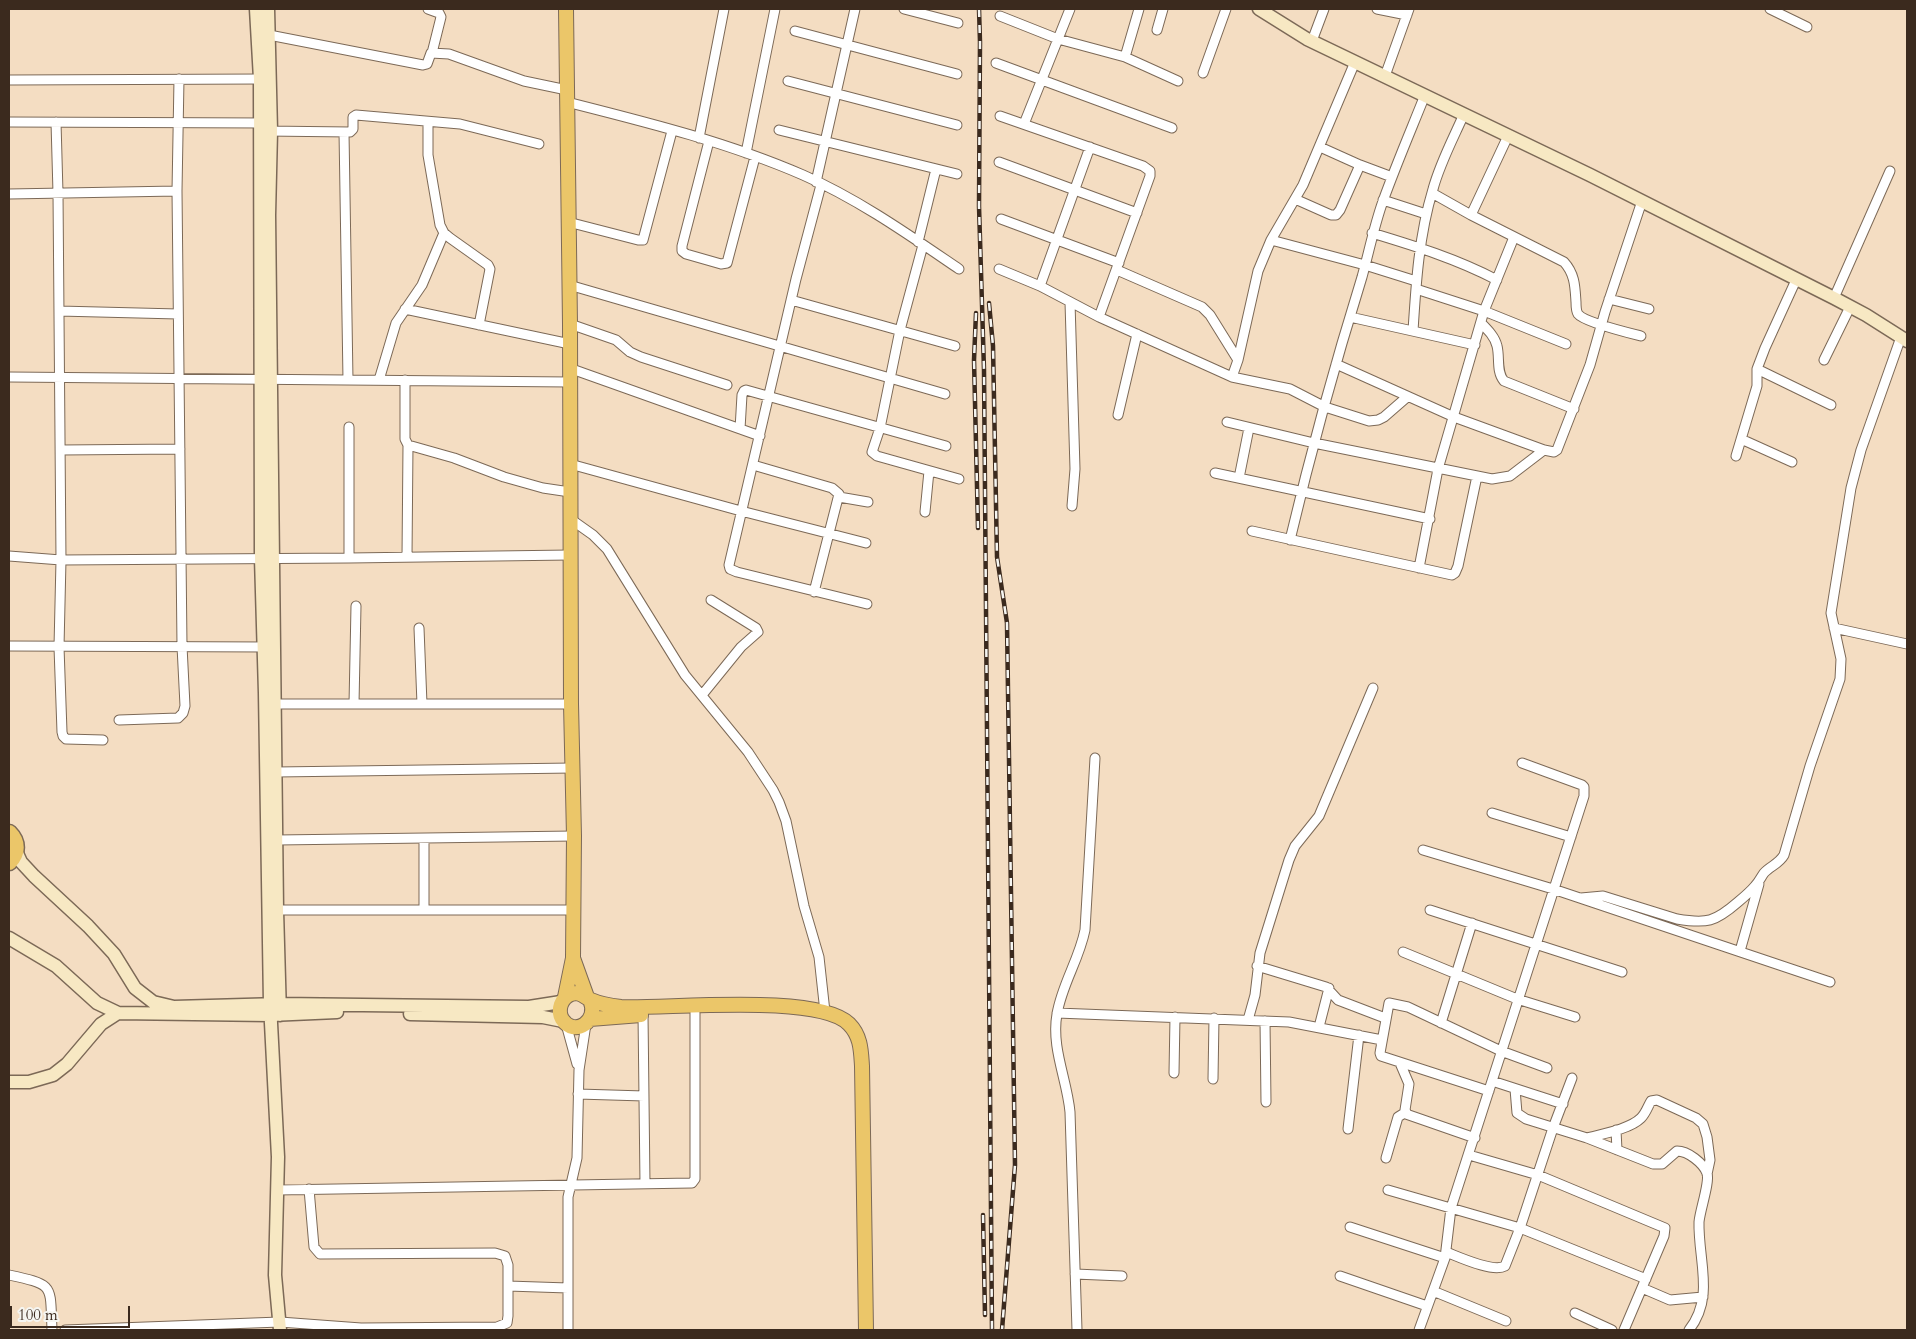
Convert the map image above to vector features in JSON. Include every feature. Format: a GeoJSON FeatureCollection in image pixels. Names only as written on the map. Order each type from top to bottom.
{"type":"FeatureCollection","features":[{"type":"Feature","properties":{"kind":"highway"},"geometry":{"type":"LineString","coordinates":[[9,833],[14,839],[12,857]]}},
{"type":"Feature","properties":{"kind":"main road"},"geometry":{"type":"LineString","coordinates":[[566,9],[570,324],[569,518],[574,910],[573,958],[560,1008],[565,1022],[576,1027],[588,1022],[643,1014],[788,1013],[801,1008]]}},
{"type":"Feature","properties":{"kind":"main road"},"geometry":{"type":"LineString","coordinates":[[573,958],[592,1006],[588,1022]]}},
{"type":"Feature","properties":{"kind":"main road"},"geometry":{"type":"LineString","coordinates":[[563,1000],[578,993],[588,998],[619,1007],[787,1005],[825,1012],[837,1016],[848,1023],[857,1033],[862,1066],[866,1330]]}},
{"type":"Feature","properties":{"kind":"street"},"geometry":{"type":"LineString","coordinates":[[256,9],[265,79]]}},
{"type":"Feature","properties":{"kind":"street"},"geometry":{"type":"LineString","coordinates":[[268,9],[269,35],[265,79],[267,558],[278,1157],[275,1274],[280,1326]]}},
{"type":"Feature","properties":{"kind":"street"},"geometry":{"type":"LineString","coordinates":[[269,35],[423,65],[427,64],[429,55],[432,53],[440,17],[439,14],[428,9]]}},
{"type":"Feature","properties":{"kind":"street"},"geometry":{"type":"LineString","coordinates":[[699,138],[724,9]]}},
{"type":"Feature","properties":{"kind":"street"},"geometry":{"type":"LineString","coordinates":[[746,153],[775,9]]}},
{"type":"Feature","properties":{"kind":"street"},"geometry":{"type":"LineString","coordinates":[[855,9],[824,141],[818,183],[729,562],[730,569],[867,604]]}},
{"type":"Feature","properties":{"kind":"street"},"geometry":{"type":"LineString","coordinates":[[904,9],[958,23]]}},
{"type":"Feature","properties":{"kind":"street"},"geometry":{"type":"LineString","coordinates":[[1024,124],[1070,9]]}},
{"type":"Feature","properties":{"kind":"street"},"geometry":{"type":"LineString","coordinates":[[1125,57],[1139,9]]}},
{"type":"Feature","properties":{"kind":"street"},"geometry":{"type":"LineString","coordinates":[[1157,30],[1163,9]]}},
{"type":"Feature","properties":{"kind":"street"},"geometry":{"type":"LineString","coordinates":[[1204,73],[1226,9]]}},
{"type":"Feature","properties":{"kind":"street"},"geometry":{"type":"LineString","coordinates":[[1260,9],[1312,41],[1642,201],[1834,298],[1904,339],[1861,450],[1851,488],[1832,606],[1834,628],[1842,668],[1838,689],[1816,750],[1784,855],[1778,863],[1767,869],[1753,889],[1719,918],[1710,921],[1677,919],[1603,896],[1581,898]]}},
{"type":"Feature","properties":{"kind":"street"},"geometry":{"type":"LineString","coordinates":[[1312,41],[1324,9]]}},
{"type":"Feature","properties":{"kind":"street"},"geometry":{"type":"LineString","coordinates":[[1377,9],[1408,12],[1385,76]]}},
{"type":"Feature","properties":{"kind":"street"},"geometry":{"type":"LineString","coordinates":[[1770,9],[1806,27]]}},
{"type":"Feature","properties":{"kind":"street"},"geometry":{"type":"LineString","coordinates":[[1000,16],[1058,39],[1125,57],[1178,81]]}},
{"type":"Feature","properties":{"kind":"street"},"geometry":{"type":"LineString","coordinates":[[795,31],[957,74]]}},
{"type":"Feature","properties":{"kind":"street"},"geometry":{"type":"LineString","coordinates":[[432,53],[449,54],[567,96],[746,153],[818,183],[895,226],[959,269]]}},
{"type":"Feature","properties":{"kind":"street"},"geometry":{"type":"LineString","coordinates":[[1232,377],[1238,360],[1258,270],[1271,240],[1303,185],[1355,62]]}},
{"type":"Feature","properties":{"kind":"street"},"geometry":{"type":"LineString","coordinates":[[996,63],[1172,128]]}},
{"type":"Feature","properties":{"kind":"street"},"geometry":{"type":"LineString","coordinates":[[119,720],[173,719],[182,715],[185,706],[182,646],[178,314],[178,79]]}},
{"type":"Feature","properties":{"kind":"street"},"geometry":{"type":"LineString","coordinates":[[9,80],[265,79]]}},
{"type":"Feature","properties":{"kind":"street"},"geometry":{"type":"LineString","coordinates":[[788,81],[957,124]]}},
{"type":"Feature","properties":{"kind":"street"},"geometry":{"type":"LineString","coordinates":[[1290,540],[1336,364],[1366,264],[1372,233],[1383,200],[1425,95]]}},
{"type":"Feature","properties":{"kind":"street"},"geometry":{"type":"LineString","coordinates":[[1413,331],[1416,285],[1426,214],[1440,168],[1464,114]]}},
{"type":"Feature","properties":{"kind":"street"},"geometry":{"type":"LineString","coordinates":[[9,122],[178,122],[344,132],[352,130],[353,118],[356,115],[460,124],[538,144]]}},
{"type":"Feature","properties":{"kind":"street"},"geometry":{"type":"LineString","coordinates":[[1000,116],[1143,166],[1150,171],[1150,176],[1100,317]]}},
{"type":"Feature","properties":{"kind":"street"},"geometry":{"type":"LineString","coordinates":[[56,122],[61,450],[59,647],[62,736],[69,739],[103,740]]}},
{"type":"Feature","properties":{"kind":"street"},"geometry":{"type":"LineString","coordinates":[[428,122],[430,173],[440,225],[444,233],[490,268],[479,325]]}},
{"type":"Feature","properties":{"kind":"street"},"geometry":{"type":"LineString","coordinates":[[779,130],[957,174]]}},
{"type":"Feature","properties":{"kind":"street"},"geometry":{"type":"LineString","coordinates":[[568,222],[643,240],[672,131]]}},
{"type":"Feature","properties":{"kind":"street"},"geometry":{"type":"LineString","coordinates":[[344,132],[348,380]]}},
{"type":"Feature","properties":{"kind":"street"},"geometry":{"type":"LineString","coordinates":[[1471,215],[1508,136]]}},
{"type":"Feature","properties":{"kind":"street"},"geometry":{"type":"LineString","coordinates":[[709,141],[682,246],[682,251],[686,254],[720,264],[727,263],[755,157]]}},
{"type":"Feature","properties":{"kind":"street"},"geometry":{"type":"LineString","coordinates":[[1040,286],[1090,147]]}},
{"type":"Feature","properties":{"kind":"street"},"geometry":{"type":"LineString","coordinates":[[1320,147],[1392,177]]}},
{"type":"Feature","properties":{"kind":"street"},"geometry":{"type":"LineString","coordinates":[[999,162],[1137,213]]}},
{"type":"Feature","properties":{"kind":"street"},"geometry":{"type":"LineString","coordinates":[[1295,199],[1331,215],[1336,215],[1360,165]]}},
{"type":"Feature","properties":{"kind":"street"},"geometry":{"type":"LineString","coordinates":[[936,169],[880,428],[873,449],[874,455],[958,479]]}},
{"type":"Feature","properties":{"kind":"street"},"geometry":{"type":"LineString","coordinates":[[1834,298],[1890,171]]}},
{"type":"Feature","properties":{"kind":"street"},"geometry":{"type":"LineString","coordinates":[[9,194],[177,191]]}},
{"type":"Feature","properties":{"kind":"street"},"geometry":{"type":"LineString","coordinates":[[1432,192],[1471,215],[1564,262],[1570,269],[1573,277],[1578,314],[1602,325],[1640,336]]}},
{"type":"Feature","properties":{"kind":"street"},"geometry":{"type":"LineString","coordinates":[[1383,200],[1426,214]]}},
{"type":"Feature","properties":{"kind":"street"},"geometry":{"type":"LineString","coordinates":[[1336,364],[1454,417],[1554,452],[1559,448],[1590,365],[1642,201]]}},
{"type":"Feature","properties":{"kind":"street"},"geometry":{"type":"LineString","coordinates":[[1001,219],[1118,266],[1202,307],[1210,315],[1238,360]]}},
{"type":"Feature","properties":{"kind":"street"},"geometry":{"type":"LineString","coordinates":[[379,380],[392,334],[405,309],[422,285],[444,233]]}},
{"type":"Feature","properties":{"kind":"street"},"geometry":{"type":"LineString","coordinates":[[1372,233],[1421,247],[1474,268],[1497,280]]}},
{"type":"Feature","properties":{"kind":"street"},"geometry":{"type":"LineString","coordinates":[[1419,568],[1430,519],[1438,469],[1484,311],[1514,237]]}},
{"type":"Feature","properties":{"kind":"street"},"geometry":{"type":"LineString","coordinates":[[1271,240],[1366,264],[1566,344]]}},
{"type":"Feature","properties":{"kind":"street"},"geometry":{"type":"LineString","coordinates":[[999,269],[1040,286],[1100,317],[1232,377],[1290,389],[1325,407],[1373,422],[1384,417],[1407,397]]}},
{"type":"Feature","properties":{"kind":"street"},"geometry":{"type":"LineString","coordinates":[[1736,456],[1757,386],[1757,369],[1796,280]]}},
{"type":"Feature","properties":{"kind":"street"},"geometry":{"type":"LineString","coordinates":[[569,285],[780,348],[945,394]]}},
{"type":"Feature","properties":{"kind":"street"},"geometry":{"type":"LineString","coordinates":[[1610,299],[1649,309]]}},
{"type":"Feature","properties":{"kind":"street"},"geometry":{"type":"LineString","coordinates":[[791,300],[954,346]]}},
{"type":"Feature","properties":{"kind":"street"},"geometry":{"type":"LineString","coordinates":[[1070,302],[1075,469],[1072,506]]}},
{"type":"Feature","properties":{"kind":"street"},"geometry":{"type":"LineString","coordinates":[[1824,360],[1850,307]]}},
{"type":"Feature","properties":{"kind":"street"},"geometry":{"type":"LineString","coordinates":[[405,309],[570,344]]}},
{"type":"Feature","properties":{"kind":"street"},"geometry":{"type":"LineString","coordinates":[[59,311],[178,314]]}},
{"type":"Feature","properties":{"kind":"street"},"geometry":{"type":"LineString","coordinates":[[1350,317],[1475,345]]}},
{"type":"Feature","properties":{"kind":"street"},"geometry":{"type":"LineString","coordinates":[[1481,323],[1490,332],[1497,344],[1500,373],[1504,381],[1574,409]]}},
{"type":"Feature","properties":{"kind":"street"},"geometry":{"type":"LineString","coordinates":[[570,324],[616,340],[630,352],[640,357],[727,385]]}},
{"type":"Feature","properties":{"kind":"street"},"geometry":{"type":"LineString","coordinates":[[1118,415],[1137,334]]}},
{"type":"Feature","properties":{"kind":"street"},"geometry":{"type":"LineString","coordinates":[[570,368],[760,436]]}},
{"type":"Feature","properties":{"kind":"street"},"geometry":{"type":"LineString","coordinates":[[1757,369],[1830,405]]}},
{"type":"Feature","properties":{"kind":"street"},"geometry":{"type":"LineString","coordinates":[[9,377],[570,382]]}},
{"type":"Feature","properties":{"kind":"street"},"geometry":{"type":"LineString","coordinates":[[405,380],[404,439],[408,446],[407,557]]}},
{"type":"Feature","properties":{"kind":"street"},"geometry":{"type":"LineString","coordinates":[[740,429],[744,391],[748,391],[946,446]]}},
{"type":"Feature","properties":{"kind":"street"},"geometry":{"type":"LineString","coordinates":[[1227,422],[1314,444],[1492,479],[1510,476],[1544,450]]}},
{"type":"Feature","properties":{"kind":"street"},"geometry":{"type":"LineString","coordinates":[[349,427],[349,558]]}},
{"type":"Feature","properties":{"kind":"street"},"geometry":{"type":"LineString","coordinates":[[1240,478],[1250,428]]}},
{"type":"Feature","properties":{"kind":"street"},"geometry":{"type":"LineString","coordinates":[[1741,439],[1792,462]]}},
{"type":"Feature","properties":{"kind":"street"},"geometry":{"type":"LineString","coordinates":[[408,446],[454,458],[518,481],[570,492]]}},
{"type":"Feature","properties":{"kind":"street"},"geometry":{"type":"LineString","coordinates":[[61,450],[180,449]]}},
{"type":"Feature","properties":{"kind":"street"},"geometry":{"type":"LineString","coordinates":[[570,464],[866,543]]}},
{"type":"Feature","properties":{"kind":"street"},"geometry":{"type":"LineString","coordinates":[[753,465],[838,491],[839,497],[814,592]]}},
{"type":"Feature","properties":{"kind":"street"},"geometry":{"type":"LineString","coordinates":[[925,512],[929,471]]}},
{"type":"Feature","properties":{"kind":"street"},"geometry":{"type":"LineString","coordinates":[[1215,472],[1430,519]]}},
{"type":"Feature","properties":{"kind":"street"},"geometry":{"type":"LineString","coordinates":[[1252,531],[1452,574],[1457,570],[1477,476]]}},
{"type":"Feature","properties":{"kind":"street"},"geometry":{"type":"LineString","coordinates":[[839,497],[868,502]]}},
{"type":"Feature","properties":{"kind":"street"},"geometry":{"type":"LineString","coordinates":[[569,518],[593,535],[607,549],[672,655],[702,696],[748,752],[779,802],[786,821],[804,906],[819,958],[825,1012]]}},
{"type":"Feature","properties":{"kind":"street"},"geometry":{"type":"LineString","coordinates":[[9,556],[61,560],[570,555]]}},
{"type":"Feature","properties":{"kind":"street"},"geometry":{"type":"LineString","coordinates":[[702,696],[741,647],[758,632],[756,628],[711,600]]}},
{"type":"Feature","properties":{"kind":"street"},"geometry":{"type":"LineString","coordinates":[[354,704],[356,606]]}},
{"type":"Feature","properties":{"kind":"street"},"geometry":{"type":"LineString","coordinates":[[419,628],[422,704]]}},
{"type":"Feature","properties":{"kind":"street"},"geometry":{"type":"LineString","coordinates":[[1834,628],[1907,644]]}},
{"type":"Feature","properties":{"kind":"street"},"geometry":{"type":"LineString","coordinates":[[9,646],[269,647]]}},
{"type":"Feature","properties":{"kind":"street"},"geometry":{"type":"LineString","coordinates":[[269,647],[275,704],[277,840],[275,1009]]}},
{"type":"Feature","properties":{"kind":"street"},"geometry":{"type":"LineString","coordinates":[[1248,1020],[1263,944],[1292,851],[1319,816],[1373,688]]}},
{"type":"Feature","properties":{"kind":"street"},"geometry":{"type":"LineString","coordinates":[[275,704],[571,704]]}},
{"type":"Feature","properties":{"kind":"street"},"geometry":{"type":"LineString","coordinates":[[1076,1330],[1070,1112],[1069,1098],[1057,1048],[1056,1030],[1057,1013],[1066,983],[1080,952],[1085,930],[1096,758]]}},
{"type":"Feature","properties":{"kind":"street"},"geometry":{"type":"LineString","coordinates":[[1419,1330],[1445,1255],[1452,1208],[1584,796],[1584,788],[1579,783],[1522,763]]}},
{"type":"Feature","properties":{"kind":"street"},"geometry":{"type":"LineString","coordinates":[[276,772],[573,768]]}},
{"type":"Feature","properties":{"kind":"street"},"geometry":{"type":"LineString","coordinates":[[1492,813],[1571,837]]}},
{"type":"Feature","properties":{"kind":"street"},"geometry":{"type":"LineString","coordinates":[[277,840],[574,836]]}},
{"type":"Feature","properties":{"kind":"street"},"geometry":{"type":"LineString","coordinates":[[424,839],[424,910]]}},
{"type":"Feature","properties":{"kind":"street"},"geometry":{"type":"LineString","coordinates":[[1423,850],[1554,889],[1830,982]]}},
{"type":"Feature","properties":{"kind":"street"},"geometry":{"type":"LineString","coordinates":[[12,857],[21,862],[88,926],[114,954],[135,988],[153,1002],[174,1007],[525,1016],[565,1022],[579,1070]]}},
{"type":"Feature","properties":{"kind":"street"},"geometry":{"type":"LineString","coordinates":[[1740,951],[1760,879]]}},
{"type":"Feature","properties":{"kind":"street"},"geometry":{"type":"LineString","coordinates":[[1624,902],[1639,918]]}},
{"type":"Feature","properties":{"kind":"street"},"geometry":{"type":"LineString","coordinates":[[1729,910],[1753,904]]}},
{"type":"Feature","properties":{"kind":"street"},"geometry":{"type":"LineString","coordinates":[[277,910],[574,910]]}},
{"type":"Feature","properties":{"kind":"street"},"geometry":{"type":"LineString","coordinates":[[1430,910],[1622,972]]}},
{"type":"Feature","properties":{"kind":"street"},"geometry":{"type":"LineString","coordinates":[[1694,936],[1696,921]]}},
{"type":"Feature","properties":{"kind":"street"},"geometry":{"type":"LineString","coordinates":[[1441,1022],[1472,923]]}},
{"type":"Feature","properties":{"kind":"street"},"geometry":{"type":"LineString","coordinates":[[9,938],[56,966],[97,1003],[118,1012],[529,1008],[563,1000]]}},
{"type":"Feature","properties":{"kind":"street"},"geometry":{"type":"LineString","coordinates":[[1403,952],[1518,999],[1575,1017]]}},
{"type":"Feature","properties":{"kind":"street"},"geometry":{"type":"LineString","coordinates":[[1258,966],[1329,988],[1338,1000],[1385,1018]]}},
{"type":"Feature","properties":{"kind":"street"},"geometry":{"type":"LineString","coordinates":[[1319,1027],[1329,988]]}},
{"type":"Feature","properties":{"kind":"street"},"geometry":{"type":"LineString","coordinates":[[1489,1091],[1381,1056],[1388,1005],[1392,1003],[1408,1007],[1501,1051],[1547,1068]]}},
{"type":"Feature","properties":{"kind":"street"},"geometry":{"type":"LineString","coordinates":[[9,1082],[29,1082],[53,1075],[67,1064],[101,1024],[118,1012]]}},
{"type":"Feature","properties":{"kind":"street"},"geometry":{"type":"LineString","coordinates":[[1057,1013],[1265,1021],[1319,1027],[1382,1040]]}},
{"type":"Feature","properties":{"kind":"street"},"geometry":{"type":"LineString","coordinates":[[643,1014],[645,1184]]}},
{"type":"Feature","properties":{"kind":"street"},"geometry":{"type":"LineString","coordinates":[[277,1190],[570,1184],[689,1184],[695,1179],[695,1014]]}},
{"type":"Feature","properties":{"kind":"street"},"geometry":{"type":"LineString","coordinates":[[1174,1017],[1174,1073]]}},
{"type":"Feature","properties":{"kind":"street"},"geometry":{"type":"LineString","coordinates":[[1213,1079],[1214,1018]]}},
{"type":"Feature","properties":{"kind":"street"},"geometry":{"type":"LineString","coordinates":[[1265,1021],[1266,1102]]}},
{"type":"Feature","properties":{"kind":"street"},"geometry":{"type":"LineString","coordinates":[[568,1330],[567,1208],[570,1184],[577,1158],[579,1070],[588,1022]]}},
{"type":"Feature","properties":{"kind":"street"},"geometry":{"type":"LineString","coordinates":[[1348,1129],[1360,1035]]}},
{"type":"Feature","properties":{"kind":"street"},"geometry":{"type":"LineString","coordinates":[[1400,1063],[1409,1084],[1406,1112],[1408,1116],[1475,1138]]}},
{"type":"Feature","properties":{"kind":"street"},"geometry":{"type":"LineString","coordinates":[[1350,1227],[1445,1255],[1494,1268],[1502,1268],[1507,1262],[1520,1228],[1553,1128],[1572,1078]]}},
{"type":"Feature","properties":{"kind":"street"},"geometry":{"type":"LineString","coordinates":[[1492,1081],[1563,1104]]}},
{"type":"Feature","properties":{"kind":"street"},"geometry":{"type":"LineString","coordinates":[[1515,1089],[1516,1110],[1519,1115],[1658,1165],[1678,1151],[1684,1151],[1699,1163],[1707,1174]]}},
{"type":"Feature","properties":{"kind":"street"},"geometry":{"type":"LineString","coordinates":[[578,1094],[644,1096]]}},
{"type":"Feature","properties":{"kind":"street"},"geometry":{"type":"LineString","coordinates":[[1587,1138],[1616,1130],[1642,1118],[1653,1100],[1688,1114],[1700,1122],[1705,1129],[1710,1160],[1699,1223],[1705,1281],[1704,1297],[1700,1312],[1689,1330]]}},
{"type":"Feature","properties":{"kind":"street"},"geometry":{"type":"LineString","coordinates":[[1386,1158],[1398,1117],[1406,1112]]}},
{"type":"Feature","properties":{"kind":"street"},"geometry":{"type":"LineString","coordinates":[[1616,1130],[1617,1150]]}},
{"type":"Feature","properties":{"kind":"street"},"geometry":{"type":"LineString","coordinates":[[1469,1155],[1538,1175],[1665,1228],[1664,1236],[1624,1330]]}},
{"type":"Feature","properties":{"kind":"street"},"geometry":{"type":"LineString","coordinates":[[65,1330],[280,1326],[401,1329],[504,1325],[508,1316],[507,1259],[505,1256],[499,1253],[320,1254],[314,1247],[309,1189]]}},
{"type":"Feature","properties":{"kind":"street"},"geometry":{"type":"LineString","coordinates":[[1388,1190],[1520,1228],[1644,1283],[1670,1300],[1704,1297]]}},
{"type":"Feature","properties":{"kind":"street"},"geometry":{"type":"LineString","coordinates":[[1075,1274],[1122,1276]]}},
{"type":"Feature","properties":{"kind":"street"},"geometry":{"type":"LineString","coordinates":[[9,1275],[37,1281],[46,1286],[51,1298],[52,1330]]}},
{"type":"Feature","properties":{"kind":"street"},"geometry":{"type":"LineString","coordinates":[[1340,1276],[1428,1306]]}},
{"type":"Feature","properties":{"kind":"street"},"geometry":{"type":"LineString","coordinates":[[508,1286],[568,1288]]}},
{"type":"Feature","properties":{"kind":"street"},"geometry":{"type":"LineString","coordinates":[[1433,1292],[1506,1321]]}},
{"type":"Feature","properties":{"kind":"street"},"geometry":{"type":"LineString","coordinates":[[1575,1313],[1612,1330]]}},
{"type":"Feature","properties":{"kind":"railway"},"geometry":{"type":"LineString","coordinates":[[979,9],[979,206],[984,370],[992,1330]]}},
{"type":"Feature","properties":{"kind":"railway"},"geometry":{"type":"LineString","coordinates":[[989,303],[993,346],[997,557],[1007,623],[1015,1165],[1002,1330]]}},
{"type":"Feature","properties":{"kind":"railway"},"geometry":{"type":"LineString","coordinates":[[976,313],[974,360],[978,528]]}},
{"type":"Feature","properties":{"kind":"railway"},"geometry":{"type":"LineString","coordinates":[[983,1215],[985,1315]]}}]}
